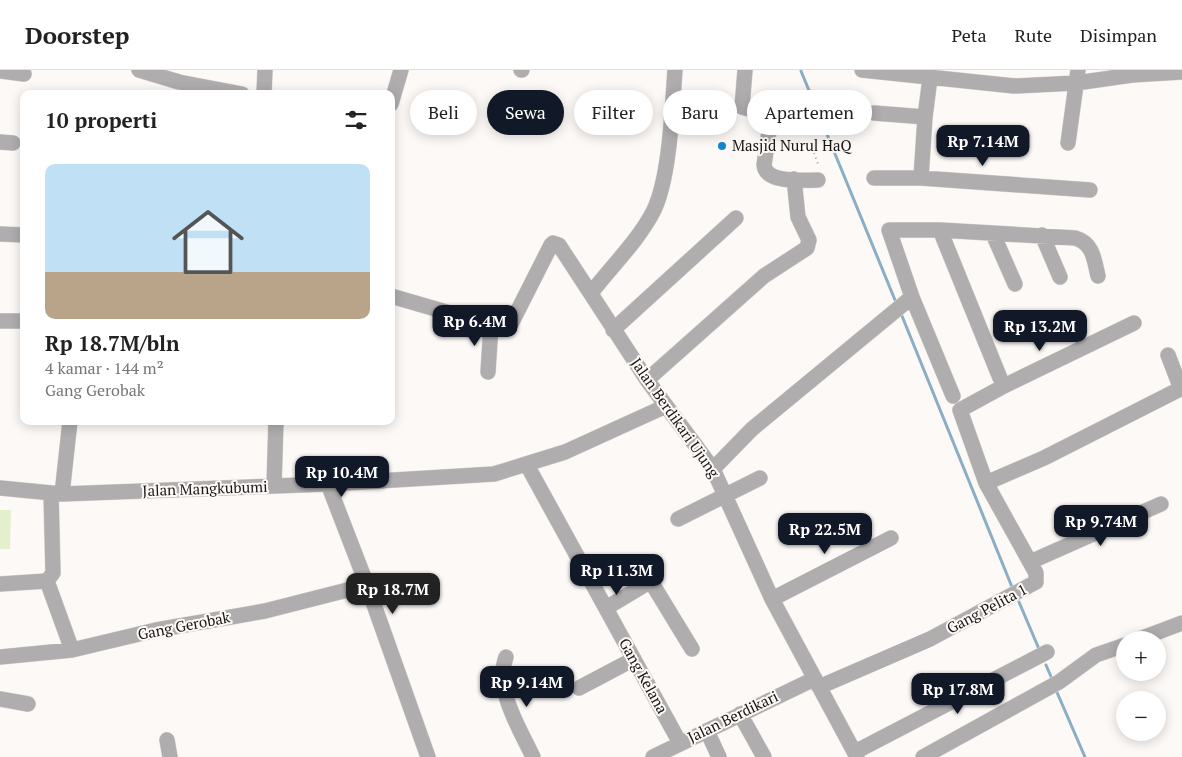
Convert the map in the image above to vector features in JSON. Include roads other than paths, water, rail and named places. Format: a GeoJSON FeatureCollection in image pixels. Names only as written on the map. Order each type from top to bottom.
{"type":"FeatureCollection","features":[{"type":"Feature","properties":{"kind":"street"},"geometry":{"type":"LineString","coordinates":[[139,70],[179,82],[221,90]]}},
{"type":"Feature","properties":{"kind":"street"},"geometry":{"type":"LineString","coordinates":[[264,90],[265,70]]}},
{"type":"Feature","properties":{"kind":"street"},"geometry":{"type":"LineString","coordinates":[[395,90],[401,70]]}},
{"type":"Feature","properties":{"kind":"street"},"geometry":{"type":"LineString","coordinates":[[591,292],[642,229],[653,212],[662,190],[675,70]]}},
{"type":"Feature","properties":{"kind":"street"},"geometry":{"type":"LineString","coordinates":[[744,70],[742,107],[770,115],[771,118],[764,169],[771,176],[818,180]]}},
{"type":"Feature","properties":{"kind":"street"},"geometry":{"type":"LineString","coordinates":[[862,70],[888,71],[930,78],[979,76],[1014,86],[1077,77],[1132,72],[1182,72]]}},
{"type":"Feature","properties":{"kind":"street"},"geometry":{"type":"LineString","coordinates":[[0,71],[24,74]]}},
{"type":"Feature","properties":{"kind":"street"},"geometry":{"type":"LineString","coordinates":[[1068,143],[1077,77]]}},
{"type":"Feature","properties":{"kind":"street"},"geometry":{"type":"LineString","coordinates":[[921,178],[930,78]]}},
{"type":"Feature","properties":{"kind":"street"},"geometry":{"type":"LineString","coordinates":[[874,113],[925,117]]}},
{"type":"Feature","properties":{"kind":"street"},"geometry":{"type":"LineString","coordinates":[[874,178],[921,178],[1090,190]]}},
{"type":"Feature","properties":{"kind":"street"},"geometry":{"type":"LineString","coordinates":[[647,380],[764,276],[807,248],[809,240],[798,217],[794,179]]}},
{"type":"Feature","properties":{"kind":"street"},"geometry":{"type":"LineString","coordinates":[[613,330],[736,218]]}},
{"type":"Feature","properties":{"kind":"street"},"geometry":{"type":"LineString","coordinates":[[953,396],[912,297],[889,230],[940,230],[1042,235],[1085,241],[1090,248],[1098,276]]}},
{"type":"Feature","properties":{"kind":"street"},"geometry":{"type":"LineString","coordinates":[[940,230],[1000,378]]}},
{"type":"Feature","properties":{"kind":"street"},"geometry":{"type":"LineString","coordinates":[[0,234],[20,235]]}},
{"type":"Feature","properties":{"kind":"street"},"geometry":{"type":"LineString","coordinates":[[993,234],[1016,284]]}},
{"type":"Feature","properties":{"kind":"street"},"geometry":{"type":"LineString","coordinates":[[1042,235],[1060,277]]}},
{"type":"Feature","properties":{"kind":"street","name":"Jalan Berdikari Ujung"},"geometry":{"type":"LineString","coordinates":[[491,325],[505,326],[512,322],[553,243],[560,245],[647,380],[713,469],[772,599],[856,755]]}},
{"type":"Feature","properties":{"kind":"street"},"geometry":{"type":"LineString","coordinates":[[395,297],[491,325],[488,372]]}},
{"type":"Feature","properties":{"kind":"street"},"geometry":{"type":"LineString","coordinates":[[713,469],[752,429],[912,297]]}},
{"type":"Feature","properties":{"kind":"street"},"geometry":{"type":"LineString","coordinates":[[0,321],[20,321]]}},
{"type":"Feature","properties":{"kind":"street","name":"Gang Pelita 1"},"geometry":{"type":"LineString","coordinates":[[816,683],[930,639],[1030,587],[1036,582],[1037,578],[1030,562],[986,483],[960,410],[1004,386],[1134,324]]}},
{"type":"Feature","properties":{"kind":"street"},"geometry":{"type":"LineString","coordinates":[[986,483],[1044,458],[1182,389],[1168,355]]}},
{"type":"Feature","properties":{"kind":"street","name":"Jalan Mangkubumi"},"geometry":{"type":"LineString","coordinates":[[0,488],[57,494],[328,484],[494,474],[565,452],[666,406]]}},
{"type":"Feature","properties":{"kind":"street"},"geometry":{"type":"LineString","coordinates":[[0,584],[47,580],[53,573],[57,494],[69,425]]}},
{"type":"Feature","properties":{"kind":"street"},"geometry":{"type":"LineString","coordinates":[[274,486],[276,425]]}},
{"type":"Feature","properties":{"kind":"street","name":"Gang Kelana"},"geometry":{"type":"LineString","coordinates":[[527,465],[680,744]]}},
{"type":"Feature","properties":{"kind":"street"},"geometry":{"type":"LineString","coordinates":[[678,519],[760,478]]}},
{"type":"Feature","properties":{"kind":"street"},"geometry":{"type":"LineString","coordinates":[[328,484],[367,585],[428,757]]}},
{"type":"Feature","properties":{"kind":"street"},"geometry":{"type":"LineString","coordinates":[[1030,562],[1161,504]]}},
{"type":"Feature","properties":{"kind":"street"},"geometry":{"type":"LineString","coordinates":[[772,599],[891,538]]}},
{"type":"Feature","properties":{"kind":"street"},"geometry":{"type":"LineString","coordinates":[[47,580],[72,650]]}},
{"type":"Feature","properties":{"kind":"street"},"geometry":{"type":"LineString","coordinates":[[606,608],[646,584],[653,585],[692,650]]}},
{"type":"Feature","properties":{"kind":"street","name":"Gang Gerobak"},"geometry":{"type":"LineString","coordinates":[[0,657],[72,650],[147,632],[265,611],[367,585]]}},
{"type":"Feature","properties":{"kind":"street"},"geometry":{"type":"LineString","coordinates":[[1161,631],[1182,623]]}},
{"type":"Feature","properties":{"kind":"street"},"geometry":{"type":"LineString","coordinates":[[924,757],[1059,682],[1096,655],[1116,648]]}},
{"type":"Feature","properties":{"kind":"street"},"geometry":{"type":"LineString","coordinates":[[856,755],[1047,652]]}},
{"type":"Feature","properties":{"kind":"street"},"geometry":{"type":"LineString","coordinates":[[506,657],[502,672],[510,706],[533,757]]}},
{"type":"Feature","properties":{"kind":"street"},"geometry":{"type":"LineString","coordinates":[[579,688],[634,659]]}},
{"type":"Feature","properties":{"kind":"street","name":"Jalan Berdikari"},"geometry":{"type":"LineString","coordinates":[[653,757],[740,714],[816,683]]}},
{"type":"Feature","properties":{"kind":"street"},"geometry":{"type":"LineString","coordinates":[[0,699],[28,704]]}},
{"type":"Feature","properties":{"kind":"street"},"geometry":{"type":"LineString","coordinates":[[740,714],[764,757]]}},
{"type":"Feature","properties":{"kind":"street"},"geometry":{"type":"LineString","coordinates":[[706,731],[719,757]]}},
{"type":"Feature","properties":{"kind":"street"},"geometry":{"type":"LineString","coordinates":[[167,740],[170,757]]}},
{"type":"Feature","properties":{"kind":"waterway"},"geometry":{"type":"LineString","coordinates":[[801,71],[895,300]]}},
{"type":"Feature","properties":{"kind":"waterway"},"geometry":{"type":"LineString","coordinates":[[902,316],[1012,587]]}},
{"type":"Feature","properties":{"kind":"waterway"},"geometry":{"type":"LineString","coordinates":[[1019,602],[1039,649]]}},
{"type":"Feature","properties":{"kind":"waterway"},"geometry":{"type":"LineString","coordinates":[[1046,665],[1052,679]]}},
{"type":"Feature","properties":{"kind":"waterway"},"geometry":{"type":"LineString","coordinates":[[1056,690],[1085,757]]}},
{"type":"Feature","properties":{"kind":"place","name":"Masjid Nurul HaQ"},"geometry":{"type":"Point","coordinates":[722,146]}}]}
